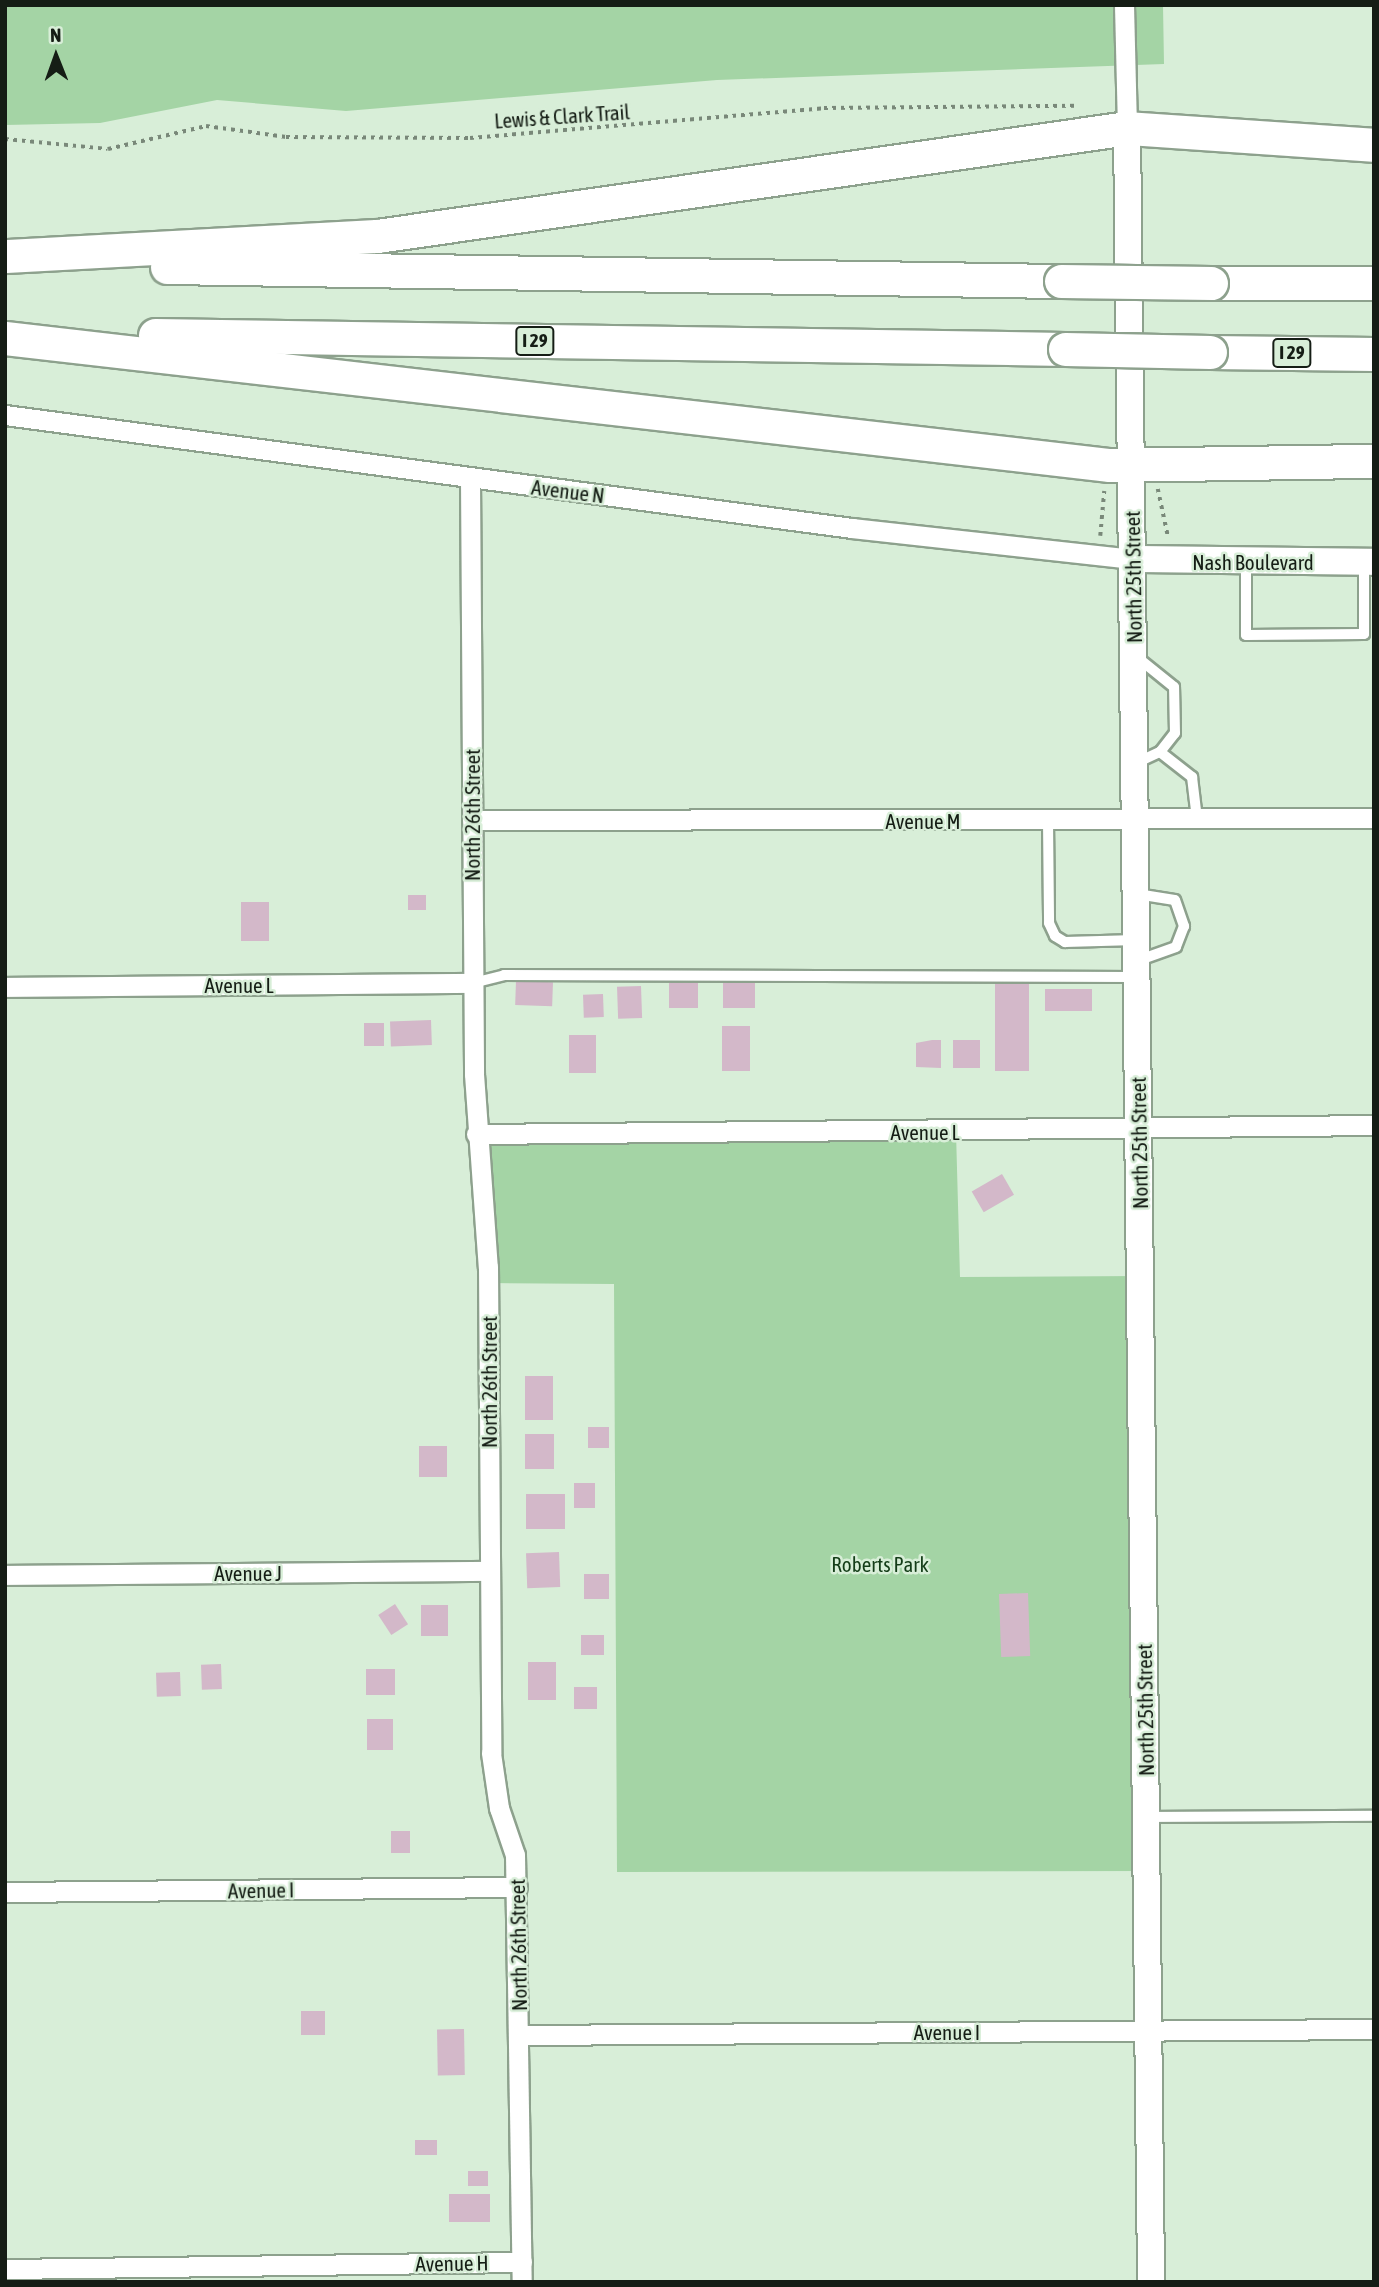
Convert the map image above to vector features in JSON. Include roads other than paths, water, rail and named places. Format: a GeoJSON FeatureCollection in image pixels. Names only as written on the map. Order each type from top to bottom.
{"type":"FeatureCollection","features":[{"type":"Feature","properties":{"kind":"highway"},"geometry":{"type":"LineString","coordinates":[[5,256],[377,236],[1126,128],[1374,145]]}},
{"type":"Feature","properties":{"kind":"highway"},"geometry":{"type":"LineString","coordinates":[[5,262],[1061,281],[1374,283]]}},
{"type":"Feature","properties":{"kind":"highway"},"geometry":{"type":"LineString","coordinates":[[5,336],[1131,466],[1374,461]]}},
{"type":"Feature","properties":{"kind":"highway","name":"I 29"},"geometry":{"type":"LineString","coordinates":[[5,336],[1374,354]]}},
{"type":"Feature","properties":{"kind":"street","name":"North 25th Street"},"geometry":{"type":"LineString","coordinates":[[1124,5],[1136,822],[1151,2282]]}},
{"type":"Feature","properties":{"kind":"street","name":"Avenue N"},"geometry":{"type":"LineString","coordinates":[[5,415],[470,479],[1132,559]]}},
{"type":"Feature","properties":{"kind":"street","name":"North 26th Street"},"geometry":{"type":"LineString","coordinates":[[470,479],[473,983],[476,1134],[488,1267],[494,1785],[515,1855],[517,1887],[522,2282]]}},
{"type":"Feature","properties":{"kind":"street","name":"Nash Boulevard"},"geometry":{"type":"LineString","coordinates":[[1132,559],[1369,562]]}},
{"type":"Feature","properties":{"kind":"street","name":"Avenue M"},"geometry":{"type":"LineString","coordinates":[[472,820],[1136,822],[1374,818]]}},
{"type":"Feature","properties":{"kind":"street","name":"Avenue L"},"geometry":{"type":"LineString","coordinates":[[5,987],[473,983]]}},
{"type":"Feature","properties":{"kind":"street","name":"Avenue L"},"geometry":{"type":"LineString","coordinates":[[476,1134],[1139,1130],[1374,1125]]}},
{"type":"Feature","properties":{"kind":"street","name":"Avenue J"},"geometry":{"type":"LineString","coordinates":[[5,1575],[490,1571]]}},
{"type":"Feature","properties":{"kind":"street","name":"Avenue I"},"geometry":{"type":"LineString","coordinates":[[5,1892],[517,1887]]}},
{"type":"Feature","properties":{"kind":"street","name":"Avenue I"},"geometry":{"type":"LineString","coordinates":[[520,2035],[1374,2029]]}},
{"type":"Feature","properties":{"kind":"street","name":"Avenue H"},"geometry":{"type":"LineString","coordinates":[[5,2269],[241,2274],[522,2262]]}},
{"type":"Feature","properties":{"kind":"lane"},"geometry":{"type":"LineString","coordinates":[[1246,562],[1246,635],[1364,634],[1369,562]]}},
{"type":"Feature","properties":{"kind":"lane"},"geometry":{"type":"LineString","coordinates":[[1133,654],[1174,687],[1175,733],[1160,752],[1135,764]]}},
{"type":"Feature","properties":{"kind":"lane"},"geometry":{"type":"LineString","coordinates":[[1160,752],[1192,777],[1197,820]]}},
{"type":"Feature","properties":{"kind":"lane"},"geometry":{"type":"LineString","coordinates":[[1048,821],[1048,923],[1055,936],[1065,942],[1137,959]]}},
{"type":"Feature","properties":{"kind":"lane"},"geometry":{"type":"LineString","coordinates":[[473,983],[504,975],[1137,959],[1176,947],[1184,926],[1175,900],[1136,894]]}},
{"type":"Feature","properties":{"kind":"lane"},"geometry":{"type":"LineString","coordinates":[[1146,1817],[1374,1816]]}},
{"type":"Feature","properties":{"kind":"park label","name":"Roberts Park"},"geometry":{"type":"Point","coordinates":[880,1564]}}]}
